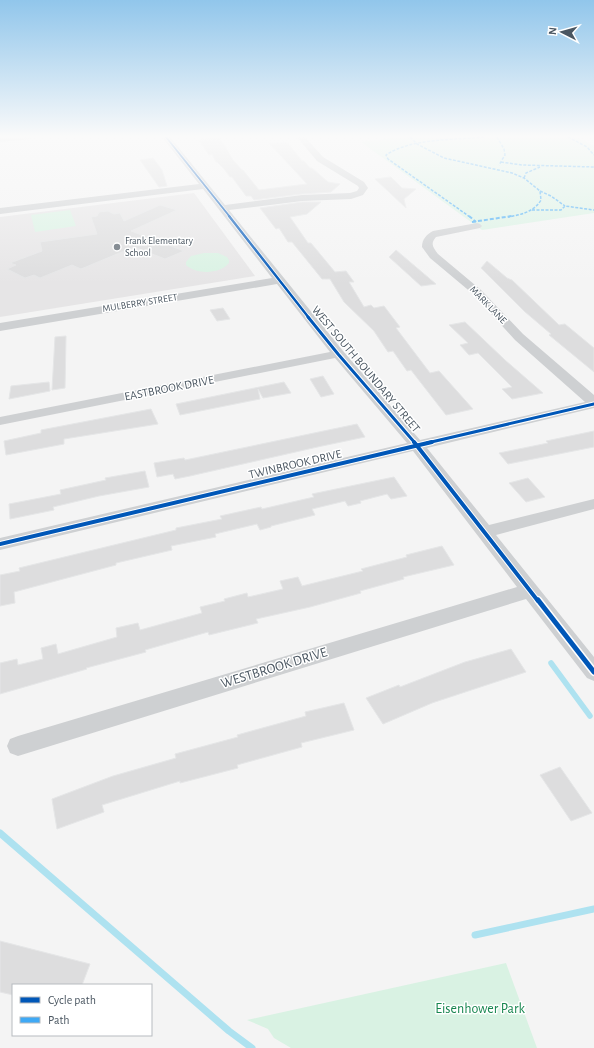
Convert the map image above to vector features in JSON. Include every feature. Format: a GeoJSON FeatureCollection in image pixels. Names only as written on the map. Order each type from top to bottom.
{"type":"FeatureCollection","features":[{"type":"Feature","properties":{"kind":"street"},"geometry":{"type":"LineString","coordinates":[[0,211],[205,186]]}},
{"type":"Feature","properties":{"kind":"street","name":"WEST SOUTH BOUNDARY STREET"},"geometry":{"type":"LineString","coordinates":[[205,186],[338,354],[417,446],[486,532],[594,672]]}},
{"type":"Feature","properties":{"kind":"street"},"geometry":{"type":"LineString","coordinates":[[222,208],[302,198],[344,197],[356,195],[363,191],[364,188],[362,186]]}},
{"type":"Feature","properties":{"kind":"street","name":"MARK LANE"},"geometry":{"type":"LineString","coordinates":[[477,226],[437,233],[427,242],[427,247],[434,256],[477,292],[523,341],[594,403]]}},
{"type":"Feature","properties":{"kind":"street","name":"MULBERRY STREET"},"geometry":{"type":"LineString","coordinates":[[0,327],[280,280]]}},
{"type":"Feature","properties":{"kind":"street","name":"EASTBROOK DRIVE"},"geometry":{"type":"LineString","coordinates":[[0,421],[338,354]]}},
{"type":"Feature","properties":{"kind":"street","name":"TWINBROOK DRIVE"},"geometry":{"type":"LineString","coordinates":[[0,544],[594,403]]}},
{"type":"Feature","properties":{"kind":"street"},"geometry":{"type":"LineString","coordinates":[[486,532],[594,504]]}},
{"type":"Feature","properties":{"kind":"street","name":"WESTBROOK DRIVE"},"geometry":{"type":"LineString","coordinates":[[18,746],[531,590]]}},
{"type":"Feature","properties":{"kind":"shaded area","name":"Frank Elementary School"},"geometry":{"type":"Polygon","coordinates":[[[194,193],[255,276],[0,317],[0,217],[194,193]]]}},
{"type":"Feature","properties":{"kind":"green space"},"geometry":{"type":"Polygon","coordinates":[[[421,186],[594,186],[594,213],[482,230],[421,186]]]}},
{"type":"Feature","properties":{"kind":"green space"},"geometry":{"type":"Polygon","coordinates":[[[70,210],[76,226],[35,232],[31,215],[70,210]]]}},
{"type":"Feature","properties":{"kind":"green space"},"geometry":{"type":"Polygon","coordinates":[[[204,253],[218,253],[227,257],[229,263],[225,267],[208,272],[202,272],[186,265],[186,262],[191,256],[204,253]]]}},
{"type":"Feature","properties":{"kind":"green space","name":"Eisenhower Park"},"geometry":{"type":"Polygon","coordinates":[[[506,963],[537,1048],[291,1048],[274,1038],[268,1029],[247,1020],[506,963]]]}},
{"type":"Feature","properties":{"kind":"building"},"geometry":{"type":"Polygon","coordinates":[[[239,186],[256,186],[259,190],[292,186],[338,186],[331,192],[254,200],[251,196],[246,196],[239,186]]]}},
{"type":"Feature","properties":{"kind":"building"},"geometry":{"type":"Polygon","coordinates":[[[382,186],[400,186],[402,188],[416,189],[404,199],[406,208],[382,186]]]}},
{"type":"Feature","properties":{"kind":"building"},"geometry":{"type":"Polygon","coordinates":[[[302,202],[321,202],[307,214],[290,217],[308,243],[311,243],[335,272],[346,271],[354,282],[349,282],[364,307],[371,305],[374,308],[384,306],[400,327],[396,328],[430,373],[439,371],[473,409],[446,415],[411,370],[407,371],[393,351],[388,352],[374,331],[344,302],[330,279],[322,279],[292,242],[288,242],[279,228],[276,229],[260,208],[302,202]]]}},
{"type":"Feature","properties":{"kind":"building","name":"Frank Elementary School"},"geometry":{"type":"Polygon","coordinates":[[[160,205],[177,210],[131,231],[184,251],[165,259],[134,247],[81,269],[72,265],[40,278],[34,275],[25,278],[7,269],[16,265],[10,263],[42,251],[40,242],[97,234],[91,217],[97,216],[99,212],[108,211],[114,214],[120,213],[124,221],[160,205]]]}},
{"type":"Feature","properties":{"kind":"building"},"geometry":{"type":"Polygon","coordinates":[[[396,250],[436,284],[421,286],[389,257],[396,250]]]}},
{"type":"Feature","properties":{"kind":"building"},"geometry":{"type":"Polygon","coordinates":[[[487,261],[507,278],[512,280],[559,325],[565,324],[594,348],[594,372],[549,335],[551,334],[524,311],[481,268],[487,261]]]}},
{"type":"Feature","properties":{"kind":"building"},"geometry":{"type":"Polygon","coordinates":[[[223,308],[230,319],[217,321],[210,310],[223,308]]]}},
{"type":"Feature","properties":{"kind":"building"},"geometry":{"type":"Polygon","coordinates":[[[465,322],[543,393],[512,399],[502,389],[512,387],[478,353],[469,355],[460,345],[468,343],[449,325],[465,322]]]}},
{"type":"Feature","properties":{"kind":"building"},"geometry":{"type":"Polygon","coordinates":[[[66,336],[65,388],[52,390],[55,337],[66,336]]]}},
{"type":"Feature","properties":{"kind":"building"},"geometry":{"type":"Polygon","coordinates":[[[323,376],[334,394],[321,397],[310,379],[323,376]]]}},
{"type":"Feature","properties":{"kind":"building"},"geometry":{"type":"Polygon","coordinates":[[[49,382],[50,391],[9,399],[11,386],[49,382]]]}},
{"type":"Feature","properties":{"kind":"building"},"geometry":{"type":"Polygon","coordinates":[[[284,382],[291,393],[263,398],[258,389],[260,399],[180,415],[176,404],[284,382]]]}},
{"type":"Feature","properties":{"kind":"building"},"geometry":{"type":"Polygon","coordinates":[[[151,409],[158,424],[64,439],[64,444],[6,455],[4,441],[41,433],[41,430],[151,409]]]}},
{"type":"Feature","properties":{"kind":"building"},"geometry":{"type":"Polygon","coordinates":[[[357,424],[365,437],[175,479],[173,474],[157,477],[154,463],[184,458],[185,460],[357,424]]]}},
{"type":"Feature","properties":{"kind":"building"},"geometry":{"type":"Polygon","coordinates":[[[594,431],[594,447],[508,464],[499,453],[548,443],[546,441],[594,431]]]}},
{"type":"Feature","properties":{"kind":"building"},"geometry":{"type":"Polygon","coordinates":[[[145,471],[149,487],[99,496],[53,507],[54,510],[10,519],[9,504],[61,494],[60,490],[106,480],[105,478],[145,471]]]}},
{"type":"Feature","properties":{"kind":"building"},"geometry":{"type":"Polygon","coordinates":[[[394,477],[407,496],[391,499],[387,494],[360,501],[361,503],[348,506],[345,501],[312,509],[315,515],[260,530],[257,524],[215,534],[216,537],[171,546],[172,550],[116,563],[116,565],[14,592],[15,603],[0,606],[0,575],[20,571],[19,568],[176,530],[176,528],[222,519],[220,516],[261,507],[262,509],[314,497],[312,494],[394,477]]]}},
{"type":"Feature","properties":{"kind":"building"},"geometry":{"type":"Polygon","coordinates":[[[528,478],[545,497],[526,502],[509,483],[528,478]]]}},
{"type":"Feature","properties":{"kind":"building"},"geometry":{"type":"Polygon","coordinates":[[[442,546],[454,565],[403,577],[404,579],[360,591],[361,593],[310,607],[256,619],[258,623],[209,635],[208,632],[145,650],[146,652],[86,668],[87,669],[0,694],[0,663],[17,659],[18,665],[43,659],[41,648],[56,644],[58,654],[117,637],[116,628],[138,623],[140,630],[202,613],[200,607],[225,601],[224,599],[247,593],[248,597],[283,589],[280,581],[298,577],[302,586],[363,571],[361,569],[442,546]]]}},
{"type":"Feature","properties":{"kind":"building"},"geometry":{"type":"Polygon","coordinates":[[[511,649],[526,672],[432,703],[383,724],[366,698],[399,685],[400,687],[465,662],[511,649]]]}},
{"type":"Feature","properties":{"kind":"building"},"geometry":{"type":"Polygon","coordinates":[[[344,703],[354,730],[301,743],[302,747],[237,765],[238,768],[180,783],[180,781],[102,805],[104,812],[57,829],[52,799],[113,776],[176,758],[175,754],[238,737],[237,735],[306,716],[305,712],[344,703]]]}},
{"type":"Feature","properties":{"kind":"building"},"geometry":{"type":"Polygon","coordinates":[[[560,767],[592,813],[571,821],[540,775],[560,767]]]}},
{"type":"Feature","properties":{"kind":"building"},"geometry":{"type":"Polygon","coordinates":[[[0,941],[90,964],[82,984],[12,984],[12,995],[0,992],[0,941]]]}},
{"type":"Feature","properties":{"kind":"waterway"},"geometry":{"type":"LineString","coordinates":[[551,663],[590,716]]}},
{"type":"Feature","properties":{"kind":"waterway"},"geometry":{"type":"LineString","coordinates":[[0,833],[229,1031],[252,1048]]}},
{"type":"Feature","properties":{"kind":"waterway"},"geometry":{"type":"LineString","coordinates":[[475,935],[594,909]]}},
{"type":"Feature","properties":{"kind":"marked path"},"geometry":{"type":"LineString","coordinates":[[427,186],[476,222]]}},
{"type":"Feature","properties":{"kind":"marked path"},"geometry":{"type":"LineString","coordinates":[[472,222],[518,215],[534,208],[539,203],[541,196],[540,191],[534,186]]}},
{"type":"Feature","properties":{"kind":"marked path"},"geometry":{"type":"LineString","coordinates":[[540,191],[551,196],[565,206]]}},
{"type":"Feature","properties":{"kind":"marked path"},"geometry":{"type":"LineString","coordinates":[[532,210],[561,210],[565,206],[594,210]]}},
{"type":"Feature","properties":{"kind":"cycle path"},"geometry":{"type":"LineString","coordinates":[[205,186],[338,354],[417,446],[594,672]]}},
{"type":"Feature","properties":{"kind":"cycle path"},"geometry":{"type":"LineString","coordinates":[[0,544],[594,404]]}},
{"type":"Feature","properties":{"kind":"place","name":"Frank Elementary School"},"geometry":{"type":"Point","coordinates":[117,247]}}]}
